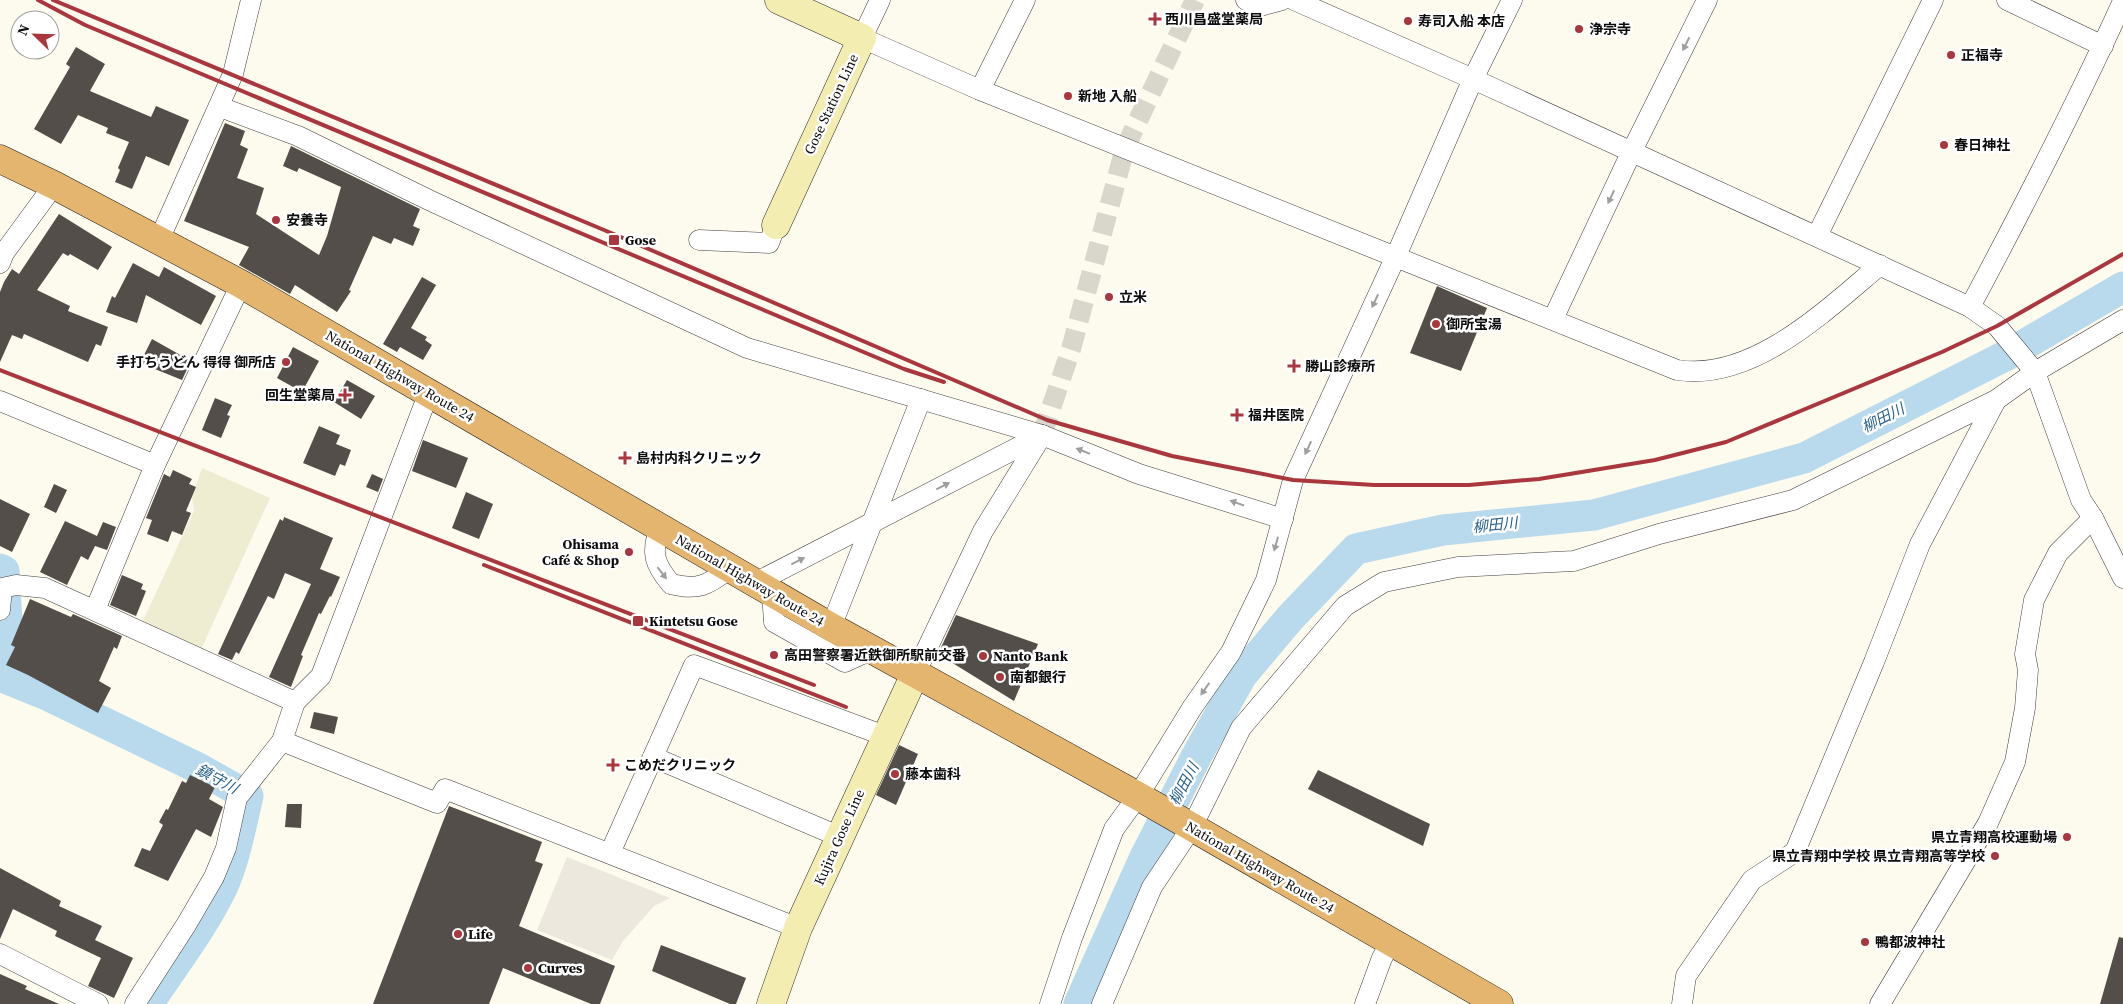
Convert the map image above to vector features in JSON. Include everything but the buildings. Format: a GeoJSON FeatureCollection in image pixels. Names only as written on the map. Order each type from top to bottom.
{"type":"FeatureCollection","features":[{"type":"Feature","properties":{"kind":"highway","name":"National Highway Route 24"},"geometry":{"type":"LineString","coordinates":[[0,159],[54,185],[241,284],[729,569],[871,650],[1144,800],[1499,1004]]}},
{"type":"Feature","properties":{"kind":"main road","name":"Gose Station Line"},"geometry":{"type":"LineString","coordinates":[[776,226],[862,38],[780,0]]}},
{"type":"Feature","properties":{"kind":"main road","name":"Kujira Gose Line"},"geometry":{"type":"LineString","coordinates":[[771,1004],[798,928],[838,836],[915,674]]}},
{"type":"Feature","properties":{"kind":"street"},"geometry":{"type":"LineString","coordinates":[[160,240],[233,74],[251,0]]}},
{"type":"Feature","properties":{"kind":"street"},"geometry":{"type":"LineString","coordinates":[[880,0],[862,38],[980,90],[1553,319],[1668,367],[1689,372],[1704,371],[1747,361],[1816,318],[1880,265]]}},
{"type":"Feature","properties":{"kind":"street"},"geometry":{"type":"LineString","coordinates":[[980,90],[1025,0]]}},
{"type":"Feature","properties":{"kind":"street"},"geometry":{"type":"LineString","coordinates":[[1246,0],[1260,6],[1282,0]]}},
{"type":"Feature","properties":{"kind":"street"},"geometry":{"type":"LineString","coordinates":[[1294,0],[1325,6],[1631,153],[1970,307],[1997,326],[2035,372],[2081,500],[2093,518],[2123,578]]}},
{"type":"Feature","properties":{"kind":"street"},"geometry":{"type":"LineString","coordinates":[[1050,1004],[1072,938],[1114,829],[1144,800],[1192,708],[1231,652],[1266,580],[1293,480],[1396,256],[1473,78],[1512,0]]}},
{"type":"Feature","properties":{"kind":"street"},"geometry":{"type":"LineString","coordinates":[[1553,319],[1631,153],[1707,0]]}},
{"type":"Feature","properties":{"kind":"street"},"geometry":{"type":"LineString","coordinates":[[1817,236],[1933,0]]}},
{"type":"Feature","properties":{"kind":"street"},"geometry":{"type":"LineString","coordinates":[[2007,0],[2103,46]]}},
{"type":"Feature","properties":{"kind":"street"},"geometry":{"type":"LineString","coordinates":[[1970,307],[2040,175],[2123,1]]}},
{"type":"Feature","properties":{"kind":"street"},"geometry":{"type":"LineString","coordinates":[[220,107],[298,136],[429,200],[747,348],[1042,435],[1139,474],[1283,519]]}},
{"type":"Feature","properties":{"kind":"street"},"geometry":{"type":"LineString","coordinates":[[0,263],[4,253],[54,185]]}},
{"type":"Feature","properties":{"kind":"street"},"geometry":{"type":"LineString","coordinates":[[699,240],[769,243],[776,226]]}},
{"type":"Feature","properties":{"kind":"street"},"geometry":{"type":"LineString","coordinates":[[95,610],[155,465],[241,284]]}},
{"type":"Feature","properties":{"kind":"street"},"geometry":{"type":"LineString","coordinates":[[1102,1004],[1152,887],[1241,728],[1306,649],[1345,606],[1384,582],[1458,567],[1574,561],[1659,534],[1793,500],[1996,400],[2035,372],[2123,320]]}},
{"type":"Feature","properties":{"kind":"street"},"geometry":{"type":"LineString","coordinates":[[135,1004],[186,925],[214,877],[226,848],[237,798],[282,741],[294,702],[321,676],[428,392]]}},
{"type":"Feature","properties":{"kind":"street"},"geometry":{"type":"LineString","coordinates":[[831,627],[921,399]]}},
{"type":"Feature","properties":{"kind":"street"},"geometry":{"type":"LineString","coordinates":[[1682,1004],[1686,976],[1752,880],[1795,852],[1871,671],[1920,544],[1996,400]]}},
{"type":"Feature","properties":{"kind":"street"},"geometry":{"type":"LineString","coordinates":[[0,401],[155,465]]}},
{"type":"Feature","properties":{"kind":"street"},"geometry":{"type":"LineString","coordinates":[[871,650],[845,662],[774,622],[763,588],[873,522],[1042,435]]}},
{"type":"Feature","properties":{"kind":"street"},"geometry":{"type":"LineString","coordinates":[[915,674],[983,531],[1042,435]]}},
{"type":"Feature","properties":{"kind":"street"},"geometry":{"type":"LineString","coordinates":[[1880,1004],[1948,894],[1988,823],[2004,788],[2015,762],[2025,708],[2028,670],[2025,654],[2034,600],[2058,554],[2093,518]]}},
{"type":"Feature","properties":{"kind":"street"},"geometry":{"type":"LineString","coordinates":[[660,527],[656,537],[657,567],[671,584],[698,588],[713,581],[729,569]]}},
{"type":"Feature","properties":{"kind":"street"},"geometry":{"type":"LineString","coordinates":[[0,610],[2,588],[16,585],[45,588],[294,702]]}},
{"type":"Feature","properties":{"kind":"street"},"geometry":{"type":"LineString","coordinates":[[610,853],[694,665],[885,736]]}},
{"type":"Feature","properties":{"kind":"street"},"geometry":{"type":"LineString","coordinates":[[282,741],[437,803],[445,789],[798,928]]}},
{"type":"Feature","properties":{"kind":"street"},"geometry":{"type":"LineString","coordinates":[[653,757],[838,836]]}},
{"type":"Feature","properties":{"kind":"street"},"geometry":{"type":"LineString","coordinates":[[1365,1004],[1382,958],[1391,942]]}},
{"type":"Feature","properties":{"kind":"street"},"geometry":{"type":"LineString","coordinates":[[0,954],[98,1004]]}},
{"type":"Feature","properties":{"kind":"shaded area"},"geometry":{"type":"Polygon","coordinates":[[[202,468],[270,498],[199,654],[141,625],[194,511],[192,498],[202,468]]]}},
{"type":"Feature","properties":{"kind":"shaded area"},"geometry":{"type":"Polygon","coordinates":[[[567,857],[670,898],[654,906],[623,941],[612,960],[537,930],[567,857]]]}},
{"type":"Feature","properties":{"kind":"waterway","name":"柳田川"},"geometry":{"type":"LineString","coordinates":[[1079,1004],[1144,859],[1197,755],[1242,675],[1290,618],[1356,549],[1443,530],[1594,515],[1804,458],[2005,356],[2123,287]]}},
{"type":"Feature","properties":{"kind":"waterway","name":"鎮守川"},"geometry":{"type":"LineString","coordinates":[[0,569],[4,571],[8,638],[0,660]]}},
{"type":"Feature","properties":{"kind":"waterway","name":"鎮守川"},"geometry":{"type":"LineString","coordinates":[[0,676],[49,696],[198,768],[248,796],[234,854],[222,888],[196,933],[148,1004]]}},
{"type":"Feature","properties":{"kind":"tunnel"},"geometry":{"type":"LineString","coordinates":[[1042,435],[1071,349],[1125,148],[1195,0]]}},
{"type":"Feature","properties":{"kind":"railway"},"geometry":{"type":"LineString","coordinates":[[38,0],[85,25],[904,369],[944,382]]}},
{"type":"Feature","properties":{"kind":"railway"},"geometry":{"type":"LineString","coordinates":[[53,0],[616,235],[1047,420],[1172,456],[1293,480],[1374,485],[1469,485],[1539,479],[1655,460],[1726,442],[1942,352],[1997,326],[2123,254]]}},
{"type":"Feature","properties":{"kind":"railway"},"geometry":{"type":"LineString","coordinates":[[0,370],[814,685]]}},
{"type":"Feature","properties":{"kind":"railway"},"geometry":{"type":"LineString","coordinates":[[484,565],[846,707]]}},
{"type":"Feature","properties":{"kind":"place","name":"西川昌盛堂薬局"},"geometry":{"type":"Point","coordinates":[1155,19]}},
{"type":"Feature","properties":{"kind":"place","name":"寿司入船 本店"},"geometry":{"type":"Point","coordinates":[1408,21]}},
{"type":"Feature","properties":{"kind":"place","name":"浄宗寺"},"geometry":{"type":"Point","coordinates":[1579,29]}},
{"type":"Feature","properties":{"kind":"place","name":"正福寺"},"geometry":{"type":"Point","coordinates":[1951,55]}},
{"type":"Feature","properties":{"kind":"place","name":"新地 入船"},"geometry":{"type":"Point","coordinates":[1068,96]}},
{"type":"Feature","properties":{"kind":"place","name":"春日神社"},"geometry":{"type":"Point","coordinates":[1944,145]}},
{"type":"Feature","properties":{"kind":"place","name":"安養寺"},"geometry":{"type":"Point","coordinates":[276,220]}},
{"type":"Feature","properties":{"kind":"place","name":"Gose"},"geometry":{"type":"Point","coordinates":[614,240]}},
{"type":"Feature","properties":{"kind":"place","name":"立米"},"geometry":{"type":"Point","coordinates":[1109,297]}},
{"type":"Feature","properties":{"kind":"place","name":"御所宝湯"},"geometry":{"type":"Point","coordinates":[1436,324]}},
{"type":"Feature","properties":{"kind":"place","name":"手打ちうどん 得得 御所店"},"geometry":{"type":"Point","coordinates":[286,362]}},
{"type":"Feature","properties":{"kind":"place","name":"勝山診療所"},"geometry":{"type":"Point","coordinates":[1294,366]}},
{"type":"Feature","properties":{"kind":"place","name":"回生堂薬局"},"geometry":{"type":"Point","coordinates":[345,395]}},
{"type":"Feature","properties":{"kind":"place","name":"福井医院"},"geometry":{"type":"Point","coordinates":[1237,415]}},
{"type":"Feature","properties":{"kind":"place","name":"島村内科クリニック"},"geometry":{"type":"Point","coordinates":[625,458]}},
{"type":"Feature","properties":{"kind":"place","name":"Ohisama Café & Shop"},"geometry":{"type":"Point","coordinates":[629,552]}},
{"type":"Feature","properties":{"kind":"place","name":"Kintetsu Gose"},"geometry":{"type":"Point","coordinates":[638,621]}},
{"type":"Feature","properties":{"kind":"place","name":"高田警察署近鉄御所駅前交番"},"geometry":{"type":"Point","coordinates":[774,655]}},
{"type":"Feature","properties":{"kind":"place","name":"Nanto Bank"},"geometry":{"type":"Point","coordinates":[983,656]}},
{"type":"Feature","properties":{"kind":"place","name":"南都銀行"},"geometry":{"type":"Point","coordinates":[1000,677]}},
{"type":"Feature","properties":{"kind":"place","name":"こめだクリニック"},"geometry":{"type":"Point","coordinates":[613,765]}},
{"type":"Feature","properties":{"kind":"place","name":"藤本歯科"},"geometry":{"type":"Point","coordinates":[895,774]}},
{"type":"Feature","properties":{"kind":"place","name":"県立青翔高校運動場"},"geometry":{"type":"Point","coordinates":[2067,837]}},
{"type":"Feature","properties":{"kind":"place","name":"県立青翔中学校 県立青翔高等学校"},"geometry":{"type":"Point","coordinates":[1995,856]}},
{"type":"Feature","properties":{"kind":"place","name":"Life"},"geometry":{"type":"Point","coordinates":[458,934]}},
{"type":"Feature","properties":{"kind":"place","name":"鴨都波神社"},"geometry":{"type":"Point","coordinates":[1865,942]}},
{"type":"Feature","properties":{"kind":"place","name":"Curves"},"geometry":{"type":"Point","coordinates":[528,968]}}]}
